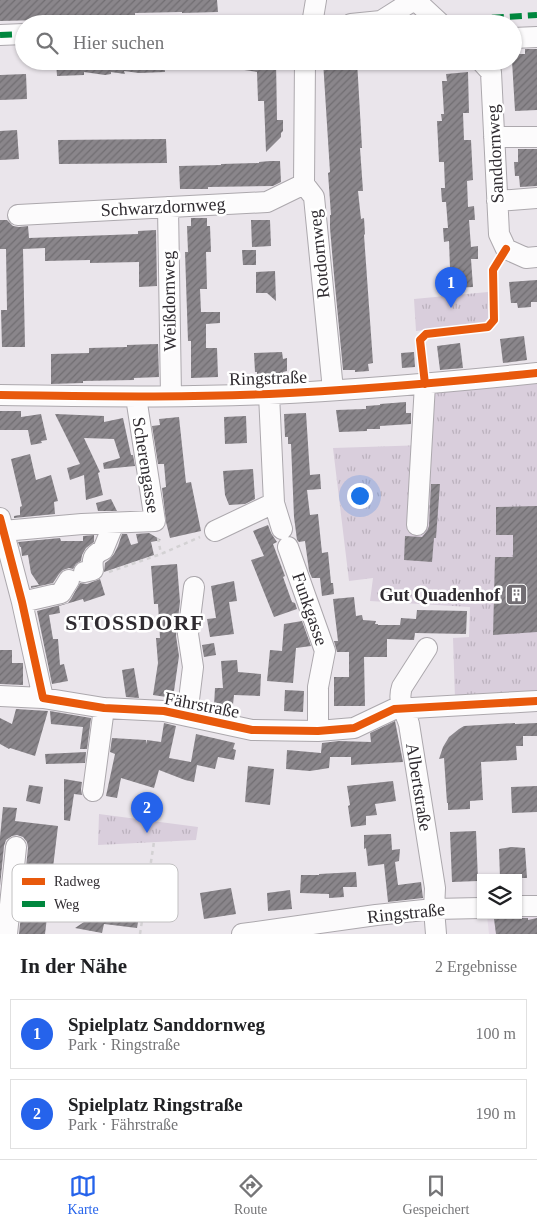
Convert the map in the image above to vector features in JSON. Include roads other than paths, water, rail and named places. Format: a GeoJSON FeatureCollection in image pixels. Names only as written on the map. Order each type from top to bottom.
{"type":"FeatureCollection","features":[{"type":"Feature","properties":{"kind":"street"},"geometry":{"type":"LineString","coordinates":[[314,15],[316,0]]}},
{"type":"Feature","properties":{"kind":"street"},"geometry":{"type":"LineString","coordinates":[[390,15],[414,0],[431,15]]}},
{"type":"Feature","properties":{"kind":"street"},"geometry":{"type":"LineString","coordinates":[[0,35],[15,34]]}},
{"type":"Feature","properties":{"kind":"street"},"geometry":{"type":"LineString","coordinates":[[522,38],[537,37]]}},
{"type":"Feature","properties":{"kind":"street","name":"Rotdornweg"},"geometry":{"type":"LineString","coordinates":[[305,70],[304,184],[314,197],[333,390]]}},
{"type":"Feature","properties":{"kind":"street","name":"Sanddornweg"},"geometry":{"type":"LineString","coordinates":[[489,70],[491,72],[500,234],[506,249],[526,258],[537,257]]}},
{"type":"Feature","properties":{"kind":"street"},"geometry":{"type":"LineString","coordinates":[[494,138],[537,137]]}},
{"type":"Feature","properties":{"kind":"street","name":"Schwarzdornweg"},"geometry":{"type":"LineString","coordinates":[[18,215],[267,202],[304,184]]}},
{"type":"Feature","properties":{"kind":"street"},"geometry":{"type":"LineString","coordinates":[[497,200],[537,198]]}},
{"type":"Feature","properties":{"kind":"street","name":"Weißdornweg"},"geometry":{"type":"LineString","coordinates":[[168,207],[171,396]]}},
{"type":"Feature","properties":{"kind":"street","name":"Ringstraße"},"geometry":{"type":"LineString","coordinates":[[0,395],[136,397],[269,394],[425,384],[537,373]]}},
{"type":"Feature","properties":{"kind":"street"},"geometry":{"type":"LineString","coordinates":[[417,525],[425,384]]}},
{"type":"Feature","properties":{"kind":"street","name":"Funkgasse"},"geometry":{"type":"LineString","coordinates":[[269,394],[274,503],[325,651],[318,687],[318,731]]}},
{"type":"Feature","properties":{"kind":"street","name":"Scherengasse"},"geometry":{"type":"LineString","coordinates":[[2,524],[155,522],[136,397]]}},
{"type":"Feature","properties":{"kind":"street"},"geometry":{"type":"LineString","coordinates":[[215,531],[274,503]]}},
{"type":"Feature","properties":{"kind":"street"},"geometry":{"type":"LineString","coordinates":[[22,602],[61,593],[93,570],[92,559],[103,550],[114,523]]}},
{"type":"Feature","properties":{"kind":"street"},"geometry":{"type":"LineString","coordinates":[[2,524],[22,602],[43,698]]}},
{"type":"Feature","properties":{"kind":"street","name":"Fährstraße"},"geometry":{"type":"LineString","coordinates":[[187,716],[193,666],[188,634],[194,587]]}},
{"type":"Feature","properties":{"kind":"street","name":"Albertstraße"},"geometry":{"type":"LineString","coordinates":[[427,648],[399,694],[409,724],[435,888],[436,934]]}},
{"type":"Feature","properties":{"kind":"street","name":"Fährstraße"},"geometry":{"type":"LineString","coordinates":[[0,696],[43,698],[104,708],[164,711],[252,730],[318,731],[354,728],[394,709],[537,701]]}},
{"type":"Feature","properties":{"kind":"street"},"geometry":{"type":"LineString","coordinates":[[93,791],[104,708]]}},
{"type":"Feature","properties":{"kind":"street"},"geometry":{"type":"LineString","coordinates":[[14,864],[16,847]]}},
{"type":"Feature","properties":{"kind":"street"},"geometry":{"type":"LineString","coordinates":[[7,934],[12,886]]}},
{"type":"Feature","properties":{"kind":"street"},"geometry":{"type":"LineString","coordinates":[[522,906],[537,906]]}},
{"type":"Feature","properties":{"kind":"street","name":"Ringstraße"},"geometry":{"type":"LineString","coordinates":[[242,934],[376,915],[434,909],[477,908]]}},
{"type":"Feature","properties":{"kind":"place","name":"Spielplatz Sanddornweg"},"geometry":{"type":"Point","coordinates":[451,308]}},
{"type":"Feature","properties":{"kind":"place","name":"Gut Quadenhof"},"geometry":{"type":"Point","coordinates":[516,595]}},
{"type":"Feature","properties":{"kind":"place","name":"Spielplatz Ringstraße"},"geometry":{"type":"Point","coordinates":[147,833]}},
{"type":"Feature","properties":{"kind":"district","name":"STOSSDORF"},"geometry":{"type":"Point","coordinates":[135,622]}}]}
